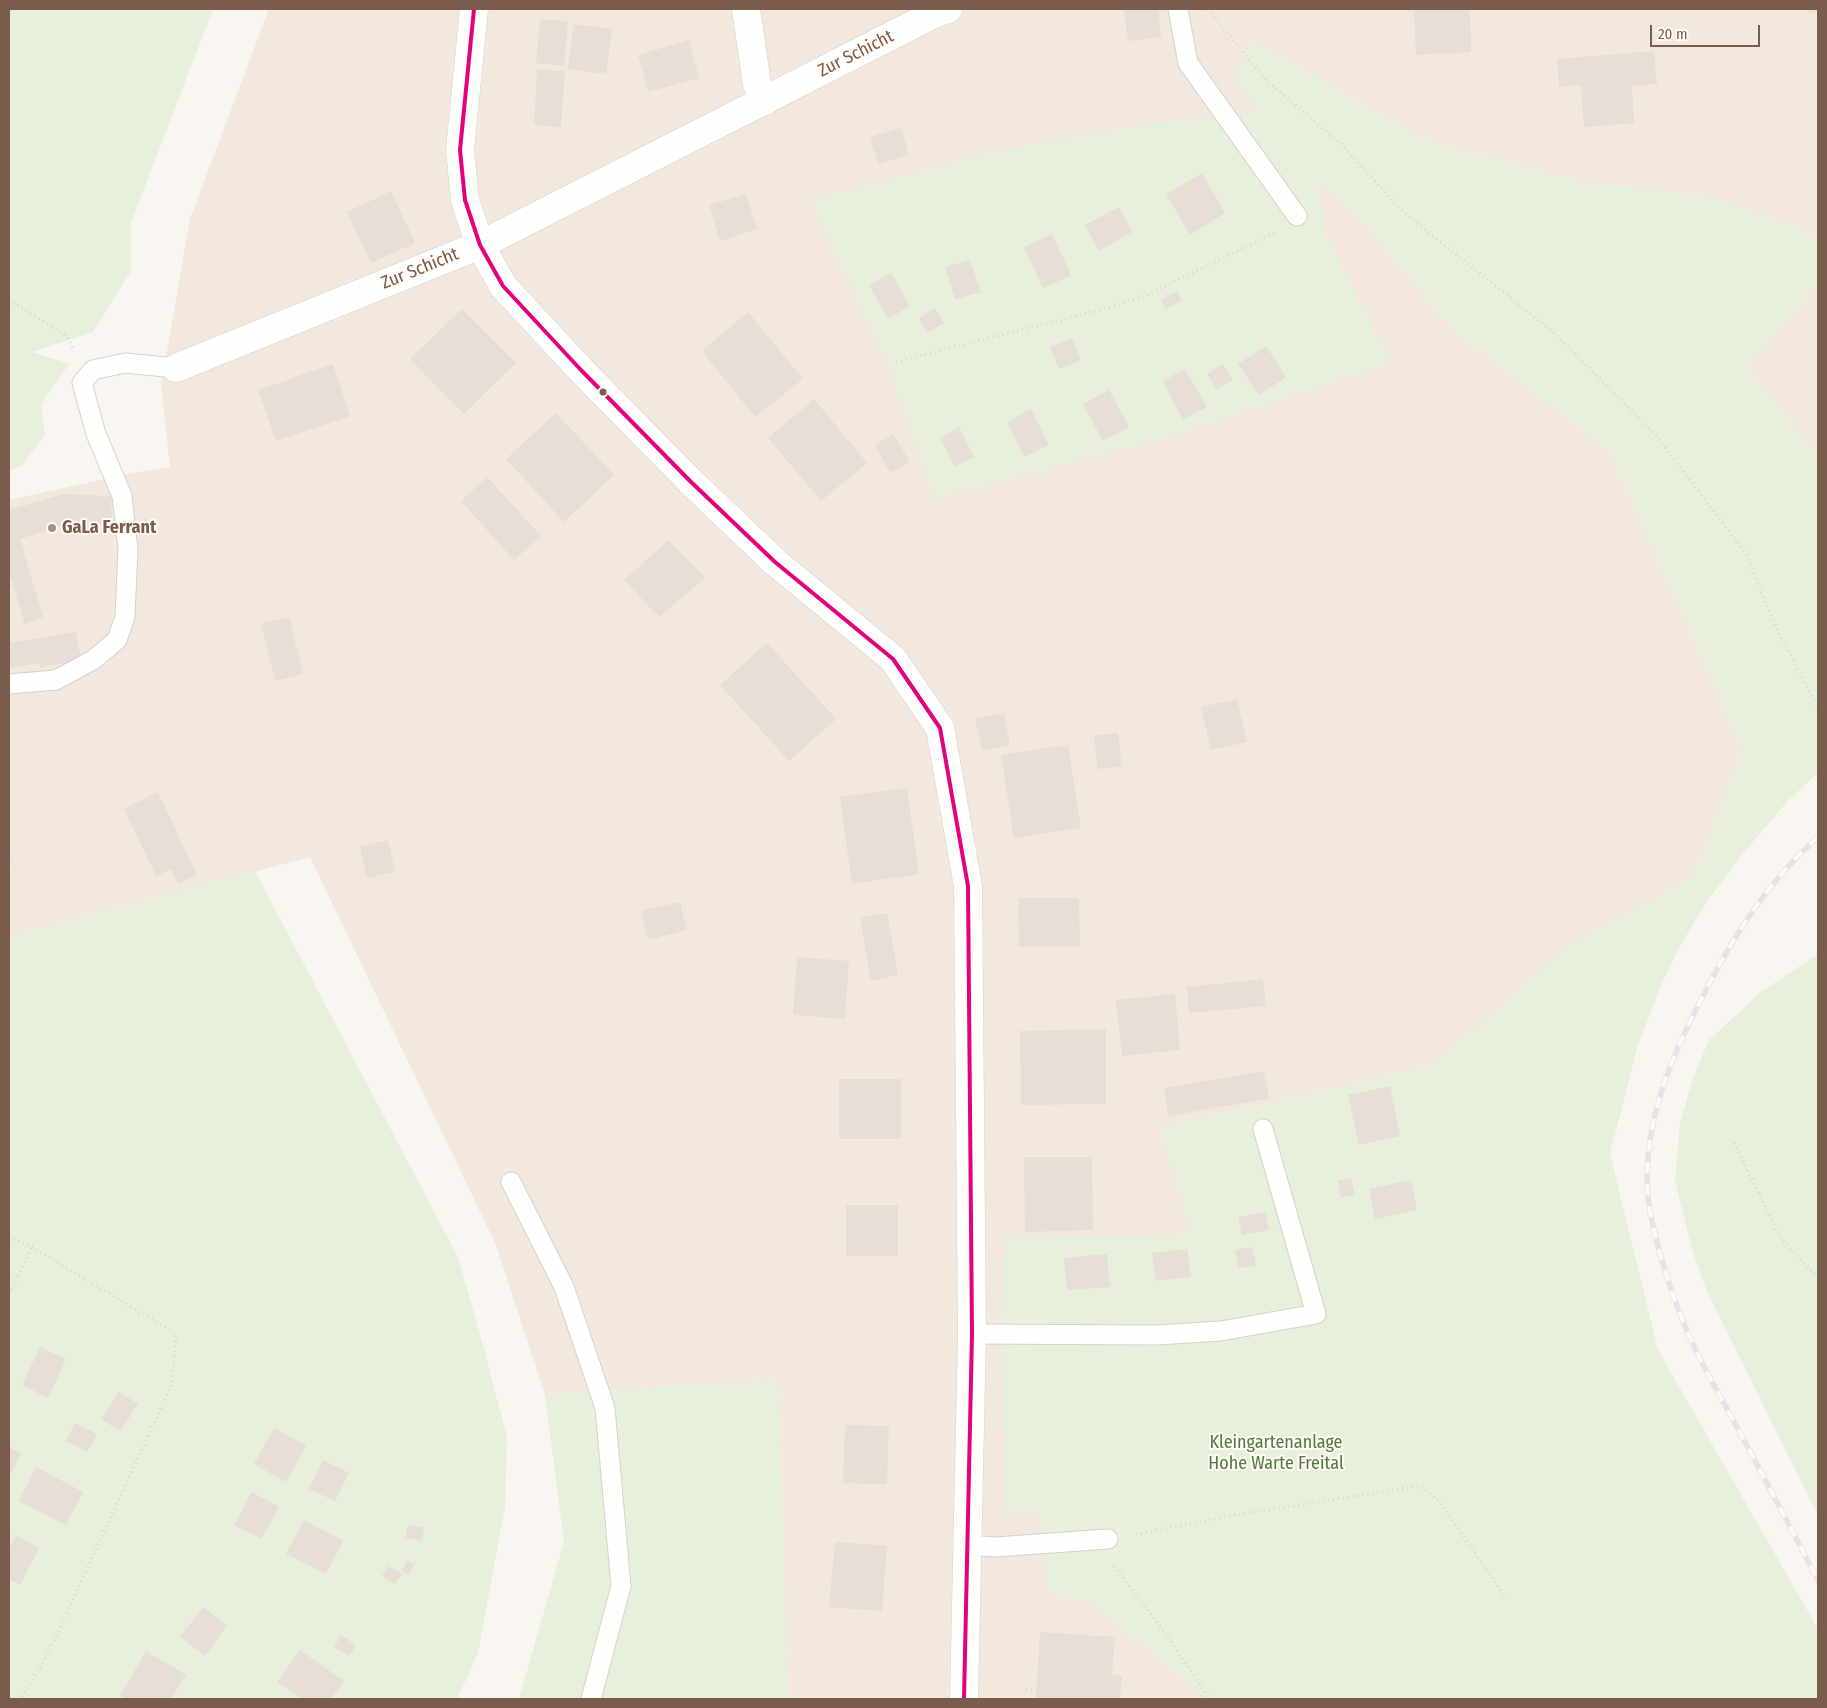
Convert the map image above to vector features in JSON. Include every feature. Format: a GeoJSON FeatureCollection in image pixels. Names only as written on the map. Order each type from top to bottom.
{"type":"FeatureCollection","features":[{"type":"Feature","properties":{"kind":"street"},"geometry":{"type":"LineString","coordinates":[[474,9],[460,150],[465,200],[480,245],[503,286],[580,370],[690,481],[775,562],[893,659],[940,728],[968,886],[972,1334],[964,1699]]}},
{"type":"Feature","properties":{"kind":"street"},"geometry":{"type":"LineString","coordinates":[[746,9],[757,84],[765,101]]}},
{"type":"Feature","properties":{"kind":"street","name":"Zur Schicht"},"geometry":{"type":"LineString","coordinates":[[176,368],[480,245],[934,14],[948,9]]}},
{"type":"Feature","properties":{"kind":"lane"},"geometry":{"type":"LineString","coordinates":[[1178,9],[1188,63],[1298,216]]}},
{"type":"Feature","properties":{"kind":"lane"},"geometry":{"type":"LineString","coordinates":[[9,684],[56,680],[93,660],[117,640],[125,618],[128,549],[122,496],[96,434],[82,383],[93,370],[125,364],[176,368]]}},
{"type":"Feature","properties":{"kind":"lane"},"geometry":{"type":"LineString","coordinates":[[972,1334],[1157,1335],[1221,1331],[1316,1314],[1263,1129]]}},
{"type":"Feature","properties":{"kind":"lane"},"geometry":{"type":"LineString","coordinates":[[511,1182],[564,1288],[605,1408],[621,1586],[591,1699]]}},
{"type":"Feature","properties":{"kind":"lane"},"geometry":{"type":"LineString","coordinates":[[967,1545],[995,1547],[1101,1539]]}},
{"type":"Feature","properties":{"kind":"path"},"geometry":{"type":"LineString","coordinates":[[1208,9],[1266,80],[1341,144],[1403,212],[1552,331],[1653,432],[1745,552],[1777,629],[1818,708]]}},
{"type":"Feature","properties":{"kind":"path"},"geometry":{"type":"LineString","coordinates":[[896,362],[1107,308],[1147,295],[1294,224],[1298,216]]}},
{"type":"Feature","properties":{"kind":"path"},"geometry":{"type":"LineString","coordinates":[[9,300],[67,336],[78,362],[93,370]]}},
{"type":"Feature","properties":{"kind":"path"},"geometry":{"type":"LineString","coordinates":[[9,858],[19,869]]}},
{"type":"Feature","properties":{"kind":"path"},"geometry":{"type":"LineString","coordinates":[[1734,1143],[1781,1239],[1818,1278]]}},
{"type":"Feature","properties":{"kind":"path"},"geometry":{"type":"LineString","coordinates":[[9,1237],[32,1247],[176,1334],[172,1384],[45,1660],[20,1699]]}},
{"type":"Feature","properties":{"kind":"path"},"geometry":{"type":"LineString","coordinates":[[9,1294],[32,1247]]}},
{"type":"Feature","properties":{"kind":"path"},"geometry":{"type":"LineString","coordinates":[[1210,1699],[1101,1539],[1418,1486],[1429,1492],[1442,1505],[1504,1595]]}},
{"type":"Feature","properties":{"kind":"path"},"geometry":{"type":"LineString","coordinates":[[1026,1690],[1036,1690]]}},
{"type":"Feature","properties":{"kind":"shaded area"},"geometry":{"type":"Polygon","coordinates":[[[269,9],[1818,9],[1818,235],[1707,197],[1584,183],[1422,139],[1251,40],[1317,177],[1369,229],[1451,328],[1609,450],[1743,749],[1694,877],[1570,945],[1435,1065],[1160,1128],[1193,1234],[1040,1514],[1049,1594],[1090,1601],[1196,1689],[1203,1699],[788,1699],[778,1380],[545,1395],[496,1245],[310,857],[9,936],[9,500],[132,473],[170,467],[161,385],[190,219],[269,9]]]}},
{"type":"Feature","properties":{"kind":"shaded area"},"geometry":{"type":"Polygon","coordinates":[[[1818,283],[1818,457],[1745,367],[1818,283]]]}},
{"type":"Feature","properties":{"kind":"green space"},"geometry":{"type":"Polygon","coordinates":[[[9,9],[213,9],[131,223],[131,271],[93,332],[32,352],[69,364],[41,404],[45,435],[21,466],[9,471],[9,9]]]}},
{"type":"Feature","properties":{"kind":"green space","name":"Kleingartenanlage Hohe Warte Freital"},"geometry":{"type":"Polygon","coordinates":[[[1251,40],[1422,139],[1584,183],[1707,197],[1818,235],[1818,283],[1745,367],[1818,457],[1818,772],[1786,803],[1740,857],[1702,909],[1679,948],[1661,985],[1637,1048],[1610,1154],[1658,1350],[1818,1629],[1818,1699],[1203,1699],[1196,1689],[1090,1601],[1049,1594],[1040,1514],[1005,1513],[1002,1334],[1004,1238],[1192,1234],[1160,1128],[1435,1065],[1570,944],[1694,877],[1743,749],[1609,450],[1451,328],[1369,229],[1318,177],[1324,228],[1392,362],[1173,435],[934,499],[886,358],[809,201],[993,152],[1134,127],[1259,110],[1233,79],[1251,40]]]}},
{"type":"Feature","properties":{"kind":"green space"},"geometry":{"type":"Polygon","coordinates":[[[255,871],[458,1257],[507,1437],[505,1507],[478,1653],[457,1699],[9,1699],[9,936],[255,871]]]}},
{"type":"Feature","properties":{"kind":"green space"},"geometry":{"type":"Polygon","coordinates":[[[1818,954],[1818,1515],[1707,1292],[1692,1249],[1675,1182],[1680,1124],[1693,1078],[1709,1040],[1761,992],[1818,954]]]}},
{"type":"Feature","properties":{"kind":"green space"},"geometry":{"type":"Polygon","coordinates":[[[778,1380],[788,1699],[519,1699],[564,1542],[545,1395],[778,1380]]]}},
{"type":"Feature","properties":{"kind":"building"},"geometry":{"type":"Polygon","coordinates":[[[1124,9],[1158,9],[1161,37],[1128,41],[1124,9]]]}},
{"type":"Feature","properties":{"kind":"building"},"geometry":{"type":"Polygon","coordinates":[[[1414,9],[1470,9],[1471,52],[1416,55],[1414,9]]]}},
{"type":"Feature","properties":{"kind":"building"},"geometry":{"type":"Polygon","coordinates":[[[1808,9],[1818,9],[1818,11],[1809,13],[1808,9]]]}},
{"type":"Feature","properties":{"kind":"building"},"geometry":{"type":"Polygon","coordinates":[[[540,19],[568,21],[564,66],[536,63],[540,19]]]}},
{"type":"Feature","properties":{"kind":"building"},"geometry":{"type":"Polygon","coordinates":[[[574,24],[612,29],[606,74],[568,69],[574,24]]]}},
{"type":"Feature","properties":{"kind":"building"},"geometry":{"type":"Polygon","coordinates":[[[689,40],[699,78],[648,92],[638,55],[689,40]]]}},
{"type":"Feature","properties":{"kind":"building"},"geometry":{"type":"Polygon","coordinates":[[[1654,51],[1657,84],[1632,86],[1634,123],[1584,127],[1581,85],[1559,87],[1557,59],[1654,51]]]}},
{"type":"Feature","properties":{"kind":"building"},"geometry":{"type":"Polygon","coordinates":[[[537,69],[565,71],[561,127],[534,125],[537,69]]]}},
{"type":"Feature","properties":{"kind":"building"},"geometry":{"type":"Polygon","coordinates":[[[901,128],[909,155],[878,164],[870,137],[901,128]]]}},
{"type":"Feature","properties":{"kind":"building"},"geometry":{"type":"Polygon","coordinates":[[[1202,173],[1225,213],[1190,235],[1166,194],[1202,173]]]}},
{"type":"Feature","properties":{"kind":"building"},"geometry":{"type":"Polygon","coordinates":[[[391,191],[415,243],[371,263],[347,212],[391,191]]]}},
{"type":"Feature","properties":{"kind":"building"},"geometry":{"type":"Polygon","coordinates":[[[746,194],[757,229],[720,241],[709,205],[746,194]]]}},
{"type":"Feature","properties":{"kind":"building"},"geometry":{"type":"Polygon","coordinates":[[[1119,207],[1132,232],[1099,251],[1085,225],[1119,207]]]}},
{"type":"Feature","properties":{"kind":"building"},"geometry":{"type":"Polygon","coordinates":[[[1052,234],[1071,275],[1043,288],[1024,247],[1052,234]]]}},
{"type":"Feature","properties":{"kind":"building"},"geometry":{"type":"Polygon","coordinates":[[[970,260],[981,292],[955,299],[945,267],[970,260]]]}},
{"type":"Feature","properties":{"kind":"building"},"geometry":{"type":"Polygon","coordinates":[[[891,273],[910,306],[888,319],[869,285],[891,273]]]}},
{"type":"Feature","properties":{"kind":"building"},"geometry":{"type":"Polygon","coordinates":[[[1177,291],[1182,300],[1166,309],[1161,300],[1177,291]]]}},
{"type":"Feature","properties":{"kind":"building"},"geometry":{"type":"Polygon","coordinates":[[[935,308],[944,323],[928,333],[919,318],[935,308]]]}},
{"type":"Feature","properties":{"kind":"building"},"geometry":{"type":"Polygon","coordinates":[[[462,309],[516,363],[464,414],[410,359],[462,309]]]}},
{"type":"Feature","properties":{"kind":"building"},"geometry":{"type":"Polygon","coordinates":[[[748,312],[803,379],[755,417],[702,351],[748,312]]]}},
{"type":"Feature","properties":{"kind":"building"},"geometry":{"type":"Polygon","coordinates":[[[1072,338],[1081,360],[1059,369],[1050,347],[1072,338]]]}},
{"type":"Feature","properties":{"kind":"building"},"geometry":{"type":"Polygon","coordinates":[[[1266,346],[1286,377],[1259,395],[1238,364],[1266,346]]]}},
{"type":"Feature","properties":{"kind":"building"},"geometry":{"type":"Polygon","coordinates":[[[333,364],[350,416],[276,441],[258,390],[333,364]]]}},
{"type":"Feature","properties":{"kind":"building"},"geometry":{"type":"Polygon","coordinates":[[[1223,364],[1233,380],[1217,389],[1207,374],[1223,364]]]}},
{"type":"Feature","properties":{"kind":"building"},"geometry":{"type":"Polygon","coordinates":[[[1185,369],[1207,407],[1183,420],[1163,381],[1185,369]]]}},
{"type":"Feature","properties":{"kind":"building"},"geometry":{"type":"Polygon","coordinates":[[[1109,390],[1129,427],[1103,441],[1083,404],[1109,390]]]}},
{"type":"Feature","properties":{"kind":"building"},"geometry":{"type":"Polygon","coordinates":[[[814,399],[867,463],[821,501],[768,438],[814,399]]]}},
{"type":"Feature","properties":{"kind":"building"},"geometry":{"type":"Polygon","coordinates":[[[1031,409],[1049,445],[1024,457],[1007,422],[1031,409]]]}},
{"type":"Feature","properties":{"kind":"building"},"geometry":{"type":"Polygon","coordinates":[[[556,413],[614,475],[564,522],[506,459],[556,413]]]}},
{"type":"Feature","properties":{"kind":"building"},"geometry":{"type":"Polygon","coordinates":[[[959,427],[974,457],[955,467],[940,438],[959,427]]]}},
{"type":"Feature","properties":{"kind":"building"},"geometry":{"type":"Polygon","coordinates":[[[893,434],[910,462],[890,473],[875,445],[893,434]]]}},
{"type":"Feature","properties":{"kind":"building"},"geometry":{"type":"Polygon","coordinates":[[[487,477],[541,536],[514,560],[461,501],[487,477]]]}},
{"type":"Feature","properties":{"kind":"building"},"geometry":{"type":"Polygon","coordinates":[[[64,494],[111,496],[112,523],[73,523],[20,539],[43,617],[25,624],[9,572],[9,510],[64,494]]]}},
{"type":"Feature","properties":{"kind":"building"},"geometry":{"type":"Polygon","coordinates":[[[669,540],[705,578],[659,617],[624,580],[669,540]]]}},
{"type":"Feature","properties":{"kind":"building"},"geometry":{"type":"Polygon","coordinates":[[[289,617],[303,674],[275,681],[261,624],[289,617]]]}},
{"type":"Feature","properties":{"kind":"building"},"geometry":{"type":"Polygon","coordinates":[[[76,632],[81,661],[40,667],[39,663],[9,668],[9,643],[76,632]]]}},
{"type":"Feature","properties":{"kind":"building"},"geometry":{"type":"Polygon","coordinates":[[[767,643],[836,719],[789,761],[720,685],[767,643]]]}},
{"type":"Feature","properties":{"kind":"building"},"geometry":{"type":"Polygon","coordinates":[[[1237,699],[1247,742],[1211,750],[1201,707],[1237,699]]]}},
{"type":"Feature","properties":{"kind":"building"},"geometry":{"type":"Polygon","coordinates":[[[1004,713],[1010,745],[982,751],[975,718],[1004,713]]]}},
{"type":"Feature","properties":{"kind":"building"},"geometry":{"type":"Polygon","coordinates":[[[1118,733],[1122,766],[1098,769],[1094,736],[1118,733]]]}},
{"type":"Feature","properties":{"kind":"building"},"geometry":{"type":"Polygon","coordinates":[[[1068,745],[1081,828],[1014,838],[1001,755],[1068,745]]]}},
{"type":"Feature","properties":{"kind":"building"},"geometry":{"type":"Polygon","coordinates":[[[907,788],[919,874],[852,884],[840,797],[907,788]]]}},
{"type":"Feature","properties":{"kind":"building"},"geometry":{"type":"Polygon","coordinates":[[[158,792],[197,875],[178,884],[171,869],[156,876],[124,809],[158,792]]]}},
{"type":"Feature","properties":{"kind":"building"},"geometry":{"type":"Polygon","coordinates":[[[388,840],[395,872],[367,878],[360,846],[388,840]]]}},
{"type":"Feature","properties":{"kind":"building"},"geometry":{"type":"Polygon","coordinates":[[[1018,898],[1079,898],[1080,946],[1019,947],[1018,898]]]}},
{"type":"Feature","properties":{"kind":"building"},"geometry":{"type":"Polygon","coordinates":[[[680,902],[687,930],[648,940],[641,911],[680,902]]]}},
{"type":"Feature","properties":{"kind":"building"},"geometry":{"type":"Polygon","coordinates":[[[887,913],[898,975],[871,981],[860,918],[887,913]]]}},
{"type":"Feature","properties":{"kind":"building"},"geometry":{"type":"Polygon","coordinates":[[[797,957],[849,961],[845,1019],[793,1015],[797,957]]]}},
{"type":"Feature","properties":{"kind":"building"},"geometry":{"type":"Polygon","coordinates":[[[1263,979],[1266,1006],[1189,1013],[1187,987],[1263,979]]]}},
{"type":"Feature","properties":{"kind":"building"},"geometry":{"type":"Polygon","coordinates":[[[1175,994],[1180,1050],[1122,1056],[1116,1000],[1175,994]]]}},
{"type":"Feature","properties":{"kind":"building"},"geometry":{"type":"Polygon","coordinates":[[[1106,1029],[1106,1104],[1021,1105],[1020,1031],[1106,1029]]]}},
{"type":"Feature","properties":{"kind":"building"},"geometry":{"type":"Polygon","coordinates":[[[1264,1071],[1269,1099],[1168,1116],[1164,1088],[1264,1071]]]}},
{"type":"Feature","properties":{"kind":"building"},"geometry":{"type":"Polygon","coordinates":[[[839,1079],[901,1079],[901,1139],[839,1139],[839,1079]]]}},
{"type":"Feature","properties":{"kind":"building"},"geometry":{"type":"Polygon","coordinates":[[[1390,1086],[1400,1136],[1359,1145],[1348,1095],[1390,1086]]]}},
{"type":"Feature","properties":{"kind":"building"},"geometry":{"type":"Polygon","coordinates":[[[1024,1157],[1092,1157],[1093,1230],[1025,1232],[1024,1157]]]}},
{"type":"Feature","properties":{"kind":"building"},"geometry":{"type":"Polygon","coordinates":[[[1351,1178],[1355,1195],[1341,1198],[1338,1181],[1351,1178]]]}},
{"type":"Feature","properties":{"kind":"building"},"geometry":{"type":"Polygon","coordinates":[[[1411,1180],[1417,1210],[1375,1219],[1369,1189],[1411,1180]]]}},
{"type":"Feature","properties":{"kind":"building"},"geometry":{"type":"Polygon","coordinates":[[[846,1205],[898,1205],[898,1256],[846,1256],[846,1205]]]}},
{"type":"Feature","properties":{"kind":"building"},"geometry":{"type":"Polygon","coordinates":[[[1266,1212],[1269,1230],[1242,1235],[1238,1217],[1266,1212]]]}},
{"type":"Feature","properties":{"kind":"building"},"geometry":{"type":"Polygon","coordinates":[[[1252,1247],[1256,1266],[1238,1268],[1235,1250],[1252,1247]]]}},
{"type":"Feature","properties":{"kind":"building"},"geometry":{"type":"Polygon","coordinates":[[[1187,1249],[1191,1277],[1156,1281],[1152,1253],[1187,1249]]]}},
{"type":"Feature","properties":{"kind":"building"},"geometry":{"type":"Polygon","coordinates":[[[1107,1254],[1110,1287],[1067,1290],[1064,1258],[1107,1254]]]}},
{"type":"Feature","properties":{"kind":"building"},"geometry":{"type":"Polygon","coordinates":[[[40,1347],[66,1359],[48,1398],[22,1385],[40,1347]]]}},
{"type":"Feature","properties":{"kind":"building"},"geometry":{"type":"Polygon","coordinates":[[[119,1392],[138,1404],[120,1431],[101,1419],[119,1392]]]}},
{"type":"Feature","properties":{"kind":"building"},"geometry":{"type":"Polygon","coordinates":[[[75,1423],[97,1434],[87,1452],[66,1441],[75,1423]]]}},
{"type":"Feature","properties":{"kind":"building"},"geometry":{"type":"Polygon","coordinates":[[[845,1425],[889,1426],[887,1484],[843,1483],[845,1425]]]}},
{"type":"Feature","properties":{"kind":"building"},"geometry":{"type":"Polygon","coordinates":[[[274,1428],[306,1446],[286,1482],[254,1464],[274,1428]]]}},
{"type":"Feature","properties":{"kind":"building"},"geometry":{"type":"Polygon","coordinates":[[[9,1447],[21,1454],[9,1476],[9,1447]]]}},
{"type":"Feature","properties":{"kind":"building"},"geometry":{"type":"Polygon","coordinates":[[[323,1460],[349,1473],[335,1501],[309,1489],[323,1460]]]}},
{"type":"Feature","properties":{"kind":"building"},"geometry":{"type":"Polygon","coordinates":[[[36,1467],[83,1492],[66,1525],[19,1501],[36,1467]]]}},
{"type":"Feature","properties":{"kind":"building"},"geometry":{"type":"Polygon","coordinates":[[[252,1492],[279,1507],[261,1539],[234,1525],[252,1492]]]}},
{"type":"Feature","properties":{"kind":"building"},"geometry":{"type":"Polygon","coordinates":[[[304,1520],[343,1541],[326,1574],[286,1554],[304,1520]]]}},
{"type":"Feature","properties":{"kind":"building"},"geometry":{"type":"Polygon","coordinates":[[[408,1525],[424,1528],[422,1541],[405,1538],[408,1525]]]}},
{"type":"Feature","properties":{"kind":"building"},"geometry":{"type":"Polygon","coordinates":[[[16,1535],[39,1548],[20,1585],[9,1579],[9,1549],[16,1535]]]}},
{"type":"Feature","properties":{"kind":"building"},"geometry":{"type":"Polygon","coordinates":[[[835,1542],[887,1546],[882,1611],[829,1607],[835,1542]]]}},
{"type":"Feature","properties":{"kind":"building"},"geometry":{"type":"Polygon","coordinates":[[[407,1560],[414,1564],[409,1575],[402,1571],[407,1560]]]}},
{"type":"Feature","properties":{"kind":"building"},"geometry":{"type":"Polygon","coordinates":[[[388,1566],[402,1574],[395,1584],[382,1576],[388,1566]]]}},
{"type":"Feature","properties":{"kind":"building"},"geometry":{"type":"Polygon","coordinates":[[[203,1607],[227,1625],[205,1656],[180,1637],[203,1607]]]}},
{"type":"Feature","properties":{"kind":"building"},"geometry":{"type":"Polygon","coordinates":[[[1040,1632],[1115,1637],[1112,1675],[1122,1676],[1120,1699],[1036,1699],[1040,1632]]]}},
{"type":"Feature","properties":{"kind":"building"},"geometry":{"type":"Polygon","coordinates":[[[341,1635],[356,1645],[349,1656],[334,1647],[341,1635]]]}},
{"type":"Feature","properties":{"kind":"building"},"geometry":{"type":"Polygon","coordinates":[[[300,1650],[344,1681],[331,1699],[302,1699],[277,1682],[300,1650]]]}},
{"type":"Feature","properties":{"kind":"building"},"geometry":{"type":"Polygon","coordinates":[[[146,1651],[186,1675],[171,1699],[127,1699],[120,1696],[146,1651]]]}},
{"type":"Feature","properties":{"kind":"railway"},"geometry":{"type":"LineString","coordinates":[[1818,837],[1783,873],[1752,912],[1726,954],[1691,1020],[1671,1063],[1656,1109],[1651,1132],[1647,1180],[1649,1207],[1657,1241],[1676,1302],[1693,1345],[1818,1580]]}},
{"type":"Feature","properties":{"kind":"transit line"},"geometry":{"type":"LineString","coordinates":[[474,9],[460,150],[465,200],[480,245],[503,286],[580,369],[690,481],[775,562],[893,659],[940,728],[968,886],[972,1334],[964,1699]]}},
{"type":"Feature","properties":{"kind":"place","name":"GaLa Ferrant"},"geometry":{"type":"Point","coordinates":[52,528]}}]}
